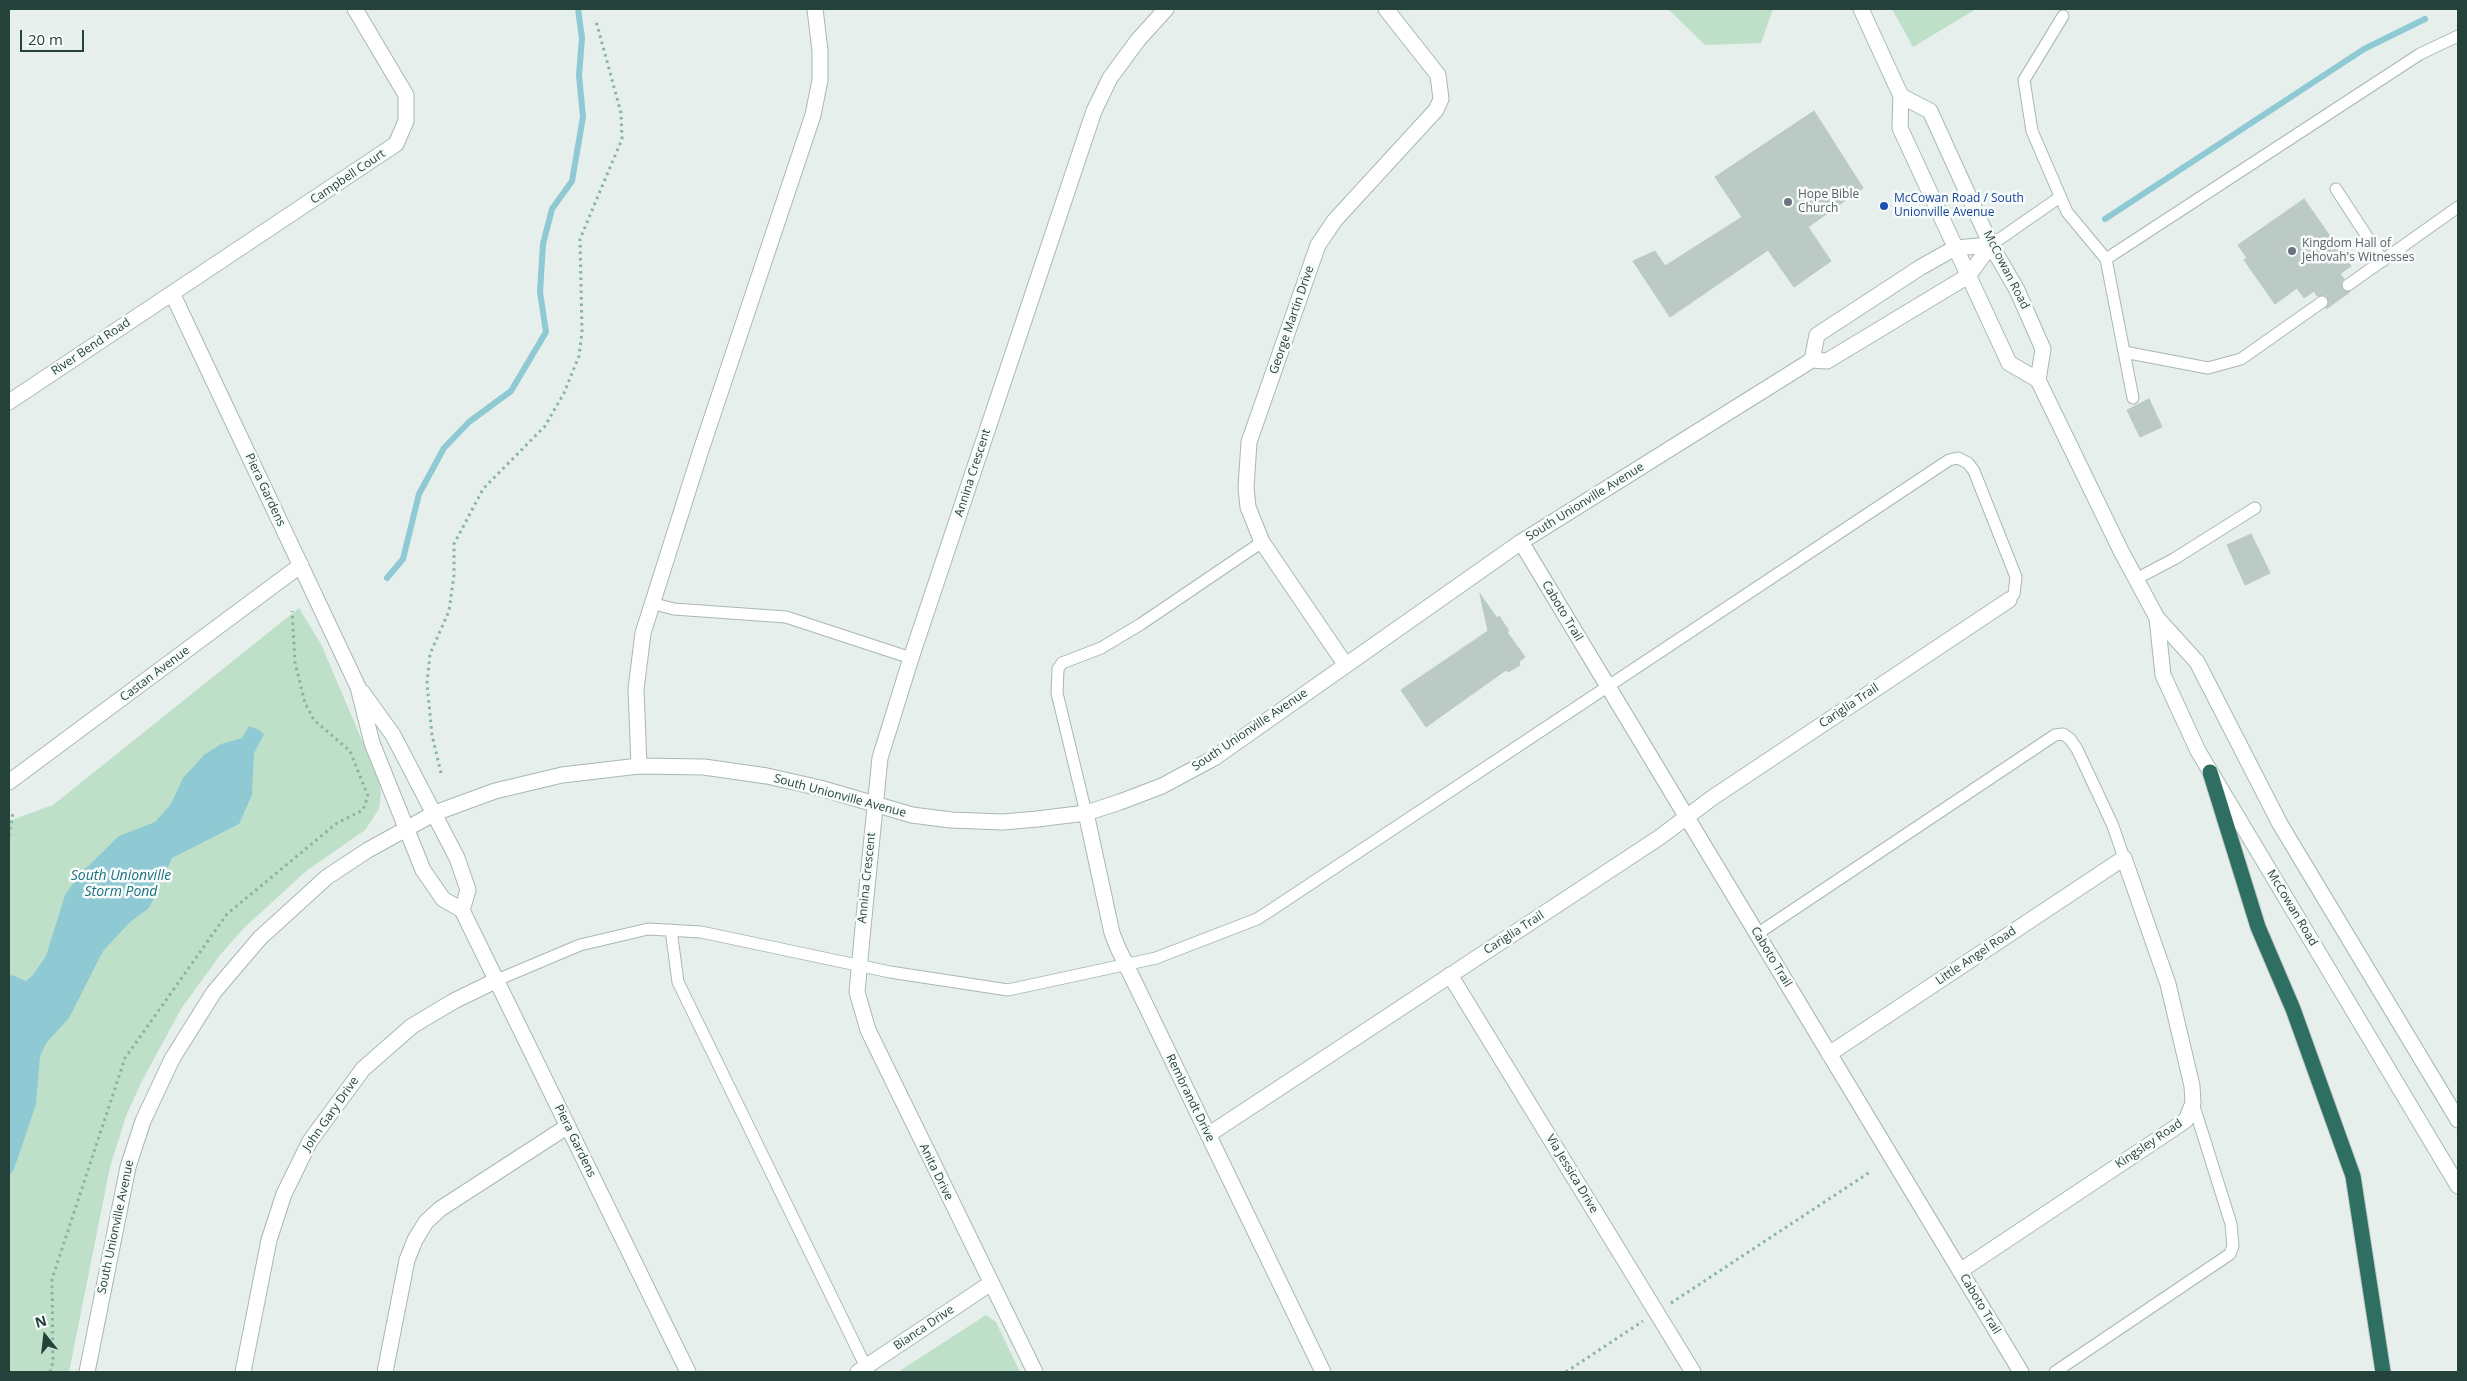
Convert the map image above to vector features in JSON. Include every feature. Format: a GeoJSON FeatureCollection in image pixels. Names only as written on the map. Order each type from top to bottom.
{"type":"FeatureCollection","features":[{"type":"Feature","properties":{"kind":"highway"},"geometry":{"type":"LineString","coordinates":[[2210,772],[2258,927],[2293,1009],[2354,1176],[2383,1372]]}},
{"type":"Feature","properties":{"kind":"street","name":"Campbell Court"},"geometry":{"type":"LineString","coordinates":[[172,293],[396,144],[406,121],[406,95],[355,9]]}},
{"type":"Feature","properties":{"kind":"street"},"geometry":{"type":"LineString","coordinates":[[639,766],[636,689],[643,633],[813,115],[820,80],[820,51],[815,9]]}},
{"type":"Feature","properties":{"kind":"street","name":"Annina Crescent"},"geometry":{"type":"LineString","coordinates":[[859,965],[880,758],[911,658],[1094,111],[1110,78],[1138,40],[1166,9]]}},
{"type":"Feature","properties":{"kind":"street","name":"George Martin Drive"},"geometry":{"type":"LineString","coordinates":[[1345,664],[1262,542],[1248,507],[1246,488],[1249,442],[1318,245],[1335,220],[1436,110],[1441,99],[1438,75],[1386,9]]}},
{"type":"Feature","properties":{"kind":"street"},"geometry":{"type":"LineString","coordinates":[[1861,9],[1902,96],[1900,128],[2009,363],[2038,380]]}},
{"type":"Feature","properties":{"kind":"street","name":"McCowan Road"},"geometry":{"type":"LineString","coordinates":[[1902,96],[1930,111],[1980,216],[1991,245],[2017,290],[2044,350],[2038,380],[2157,618],[2197,662],[2280,824],[2458,1120]]}},
{"type":"Feature","properties":{"kind":"street"},"geometry":{"type":"LineString","coordinates":[[1812,360],[1816,335],[1921,267],[1955,248],[1991,245]]}},
{"type":"Feature","properties":{"kind":"street","name":"South Unionville Avenue"},"geometry":{"type":"LineString","coordinates":[[87,1372],[112,1234],[128,1167],[153,1097],[188,1030],[231,971],[274,923],[327,877],[406,828],[434,813],[495,791],[544,778],[639,766],[704,767],[758,774],[820,788],[875,805],[928,818],[974,821],[1003,822],[1086,813],[1162,786],[1246,736],[1345,664],[1521,542],[1812,360],[1827,362],[1968,276],[1991,245]]}},
{"type":"Feature","properties":{"kind":"street","name":"River Bend Road"},"geometry":{"type":"LineString","coordinates":[[9,402],[172,293]]}},
{"type":"Feature","properties":{"kind":"street","name":"Piera Gardens"},"geometry":{"type":"LineString","coordinates":[[172,293],[358,687],[372,742],[423,870],[444,899],[462,910],[688,1372]]}},
{"type":"Feature","properties":{"kind":"street","name":"Caboto Trail"},"geometry":{"type":"LineString","coordinates":[[1521,542],[2021,1372]]}},
{"type":"Feature","properties":{"kind":"street","name":"Castan Avenue"},"geometry":{"type":"LineString","coordinates":[[9,782],[301,565]]}},
{"type":"Feature","properties":{"kind":"street","name":"Cariglia Trail"},"geometry":{"type":"LineString","coordinates":[[1208,1135],[1660,837],[1687,816],[2008,600]]}},
{"type":"Feature","properties":{"kind":"street","name":"McCowan Road"},"geometry":{"type":"LineString","coordinates":[[2157,618],[2163,674],[2198,751],[2458,1186]]}},
{"type":"Feature","properties":{"kind":"street","name":"Piera Gardens"},"geometry":{"type":"LineString","coordinates":[[358,687],[393,735],[457,858],[468,890],[462,910]]}},
{"type":"Feature","properties":{"kind":"street","name":"Rembrandt Drive"},"geometry":{"type":"LineString","coordinates":[[1086,813],[1112,933],[1323,1372]]}},
{"type":"Feature","properties":{"kind":"street"},"geometry":{"type":"LineString","coordinates":[[2124,858],[2168,984],[2192,1086],[2193,1103]]}},
{"type":"Feature","properties":{"kind":"street","name":"Little Angel Road"},"geometry":{"type":"LineString","coordinates":[[1828,1054],[2124,858]]}},
{"type":"Feature","properties":{"kind":"street","name":"Anita Drive"},"geometry":{"type":"LineString","coordinates":[[859,965],[856,992],[868,1030],[1035,1372]]}},
{"type":"Feature","properties":{"kind":"street","name":"Via Jessica Drive"},"geometry":{"type":"LineString","coordinates":[[1450,975],[1693,1372]]}},
{"type":"Feature","properties":{"kind":"street","name":"John Gary Drive"},"geometry":{"type":"LineString","coordinates":[[243,1372],[269,1240],[284,1194],[310,1141],[363,1069],[407,1031],[454,1001],[497,980]]}},
{"type":"Feature","properties":{"kind":"street","name":"Kingsley Road"},"geometry":{"type":"LineString","coordinates":[[1960,1270],[2186,1120],[2193,1103]]}},
{"type":"Feature","properties":{"kind":"street"},"geometry":{"type":"LineString","coordinates":[[385,1372],[407,1260],[415,1240],[426,1222],[440,1208],[568,1126]]}},
{"type":"Feature","properties":{"kind":"street","name":"Bianca Drive"},"geometry":{"type":"LineString","coordinates":[[862,1370],[991,1283]]}},
{"type":"Feature","properties":{"kind":"lane"},"geometry":{"type":"LineString","coordinates":[[2063,16],[2024,80],[2032,131],[2067,212],[2106,259],[2133,398]]}},
{"type":"Feature","properties":{"kind":"lane"},"geometry":{"type":"LineString","coordinates":[[2106,259],[2420,54],[2458,36]]}},
{"type":"Feature","properties":{"kind":"lane"},"geometry":{"type":"LineString","coordinates":[[2336,189],[2383,261]]}},
{"type":"Feature","properties":{"kind":"lane"},"geometry":{"type":"LineString","coordinates":[[1991,245],[2060,197]]}},
{"type":"Feature","properties":{"kind":"lane"},"geometry":{"type":"LineString","coordinates":[[2348,285],[2458,207]]}},
{"type":"Feature","properties":{"kind":"lane"},"geometry":{"type":"LineString","coordinates":[[2124,352],[2208,368],[2241,359],[2322,302]]}},
{"type":"Feature","properties":{"kind":"lane","name":"Cariglia Trail"},"geometry":{"type":"LineString","coordinates":[[1607,686],[1948,460],[1958,458],[1968,463],[1974,471],[2016,577],[2014,594],[2008,600]]}},
{"type":"Feature","properties":{"kind":"lane"},"geometry":{"type":"LineString","coordinates":[[2136,579],[2174,559],[2255,508]]}},
{"type":"Feature","properties":{"kind":"lane"},"geometry":{"type":"LineString","coordinates":[[1086,813],[1057,693],[1058,669],[1062,663],[1101,648],[1141,624],[1262,542]]}},
{"type":"Feature","properties":{"kind":"lane"},"geometry":{"type":"LineString","coordinates":[[651,604],[674,610],[786,617],[911,658]]}},
{"type":"Feature","properties":{"kind":"lane"},"geometry":{"type":"LineString","coordinates":[[497,980],[526,966],[580,945],[648,929],[701,932],[890,972],[1008,990],[1156,958],[1257,919],[1607,686]]}},
{"type":"Feature","properties":{"kind":"lane"},"geometry":{"type":"LineString","coordinates":[[1757,934],[2055,735],[2063,734],[2070,739],[2077,749],[2113,826],[2124,858]]}},
{"type":"Feature","properties":{"kind":"lane"},"geometry":{"type":"LineString","coordinates":[[671,930],[678,982],[862,1370]]}},
{"type":"Feature","properties":{"kind":"lane"},"geometry":{"type":"LineString","coordinates":[[2055,1372],[2230,1254],[2233,1246],[2231,1224],[2193,1103]]}},
{"type":"Feature","properties":{"kind":"path"},"geometry":{"type":"LineString","coordinates":[[441,772],[432,735],[427,683],[430,654],[449,611],[454,575],[454,544],[483,489],[546,426],[564,394],[579,356],[582,332],[580,239],[622,139],[621,113],[596,21]]}},
{"type":"Feature","properties":{"kind":"path"},"geometry":{"type":"LineString","coordinates":[[50,1372],[53,1362],[52,1280],[125,1058],[227,914],[337,823],[363,810],[368,796],[350,751],[314,720],[305,703],[295,662],[292,611]]}},
{"type":"Feature","properties":{"kind":"path"},"geometry":{"type":"LineString","coordinates":[[9,836],[13,813]]}},
{"type":"Feature","properties":{"kind":"path"},"geometry":{"type":"LineString","coordinates":[[1566,1372],[1870,1172]]}},
{"type":"Feature","properties":{"kind":"green space"},"geometry":{"type":"Polygon","coordinates":[[[1668,9],[1773,9],[1761,43],[1705,45],[1668,9]]]}},
{"type":"Feature","properties":{"kind":"green space"},"geometry":{"type":"Polygon","coordinates":[[[1892,9],[1976,9],[1913,47],[1892,9]]]}},
{"type":"Feature","properties":{"kind":"green space"},"geometry":{"type":"Polygon","coordinates":[[[299,608],[321,644],[379,780],[381,793],[379,809],[365,830],[305,872],[245,927],[221,954],[181,1009],[142,1081],[126,1116],[110,1167],[69,1372],[9,1372],[9,821],[53,805],[299,608]]]}},
{"type":"Feature","properties":{"kind":"green space"},"geometry":{"type":"Polygon","coordinates":[[[986,1315],[996,1322],[1020,1372],[898,1372],[986,1315]]]}},
{"type":"Feature","properties":{"kind":"water","name":"South Unionville Storm Pond"},"geometry":{"type":"Polygon","coordinates":[[[249,726],[264,734],[254,753],[252,795],[239,824],[172,858],[149,908],[130,922],[103,951],[69,1018],[47,1042],[40,1056],[36,1104],[14,1169],[9,1177],[9,974],[26,981],[33,975],[46,956],[65,895],[79,875],[119,836],[155,822],[171,804],[183,778],[204,755],[221,744],[242,738],[249,726]]]}},
{"type":"Feature","properties":{"kind":"building","name":"Hope Bible Church"},"geometry":{"type":"Polygon","coordinates":[[[1814,111],[1863,188],[1808,227],[1831,261],[1794,287],[1768,250],[1670,317],[1633,261],[1655,251],[1665,266],[1742,217],[1715,177],[1814,111]]]}},
{"type":"Feature","properties":{"kind":"building","name":"Kingdom Hall of Jehovah's Witnesses"},"geometry":{"type":"Polygon","coordinates":[[[2304,199],[2351,266],[2340,274],[2344,279],[2341,282],[2342,289],[2350,292],[2326,309],[2329,302],[2326,295],[2317,296],[2314,291],[2304,298],[2297,288],[2275,304],[2244,260],[2247,258],[2238,245],[2304,199]]]}},
{"type":"Feature","properties":{"kind":"building"},"geometry":{"type":"Polygon","coordinates":[[[2149,399],[2162,427],[2140,437],[2127,410],[2149,399]]]}},
{"type":"Feature","properties":{"kind":"building"},"geometry":{"type":"Polygon","coordinates":[[[2251,534],[2270,573],[2245,585],[2227,545],[2251,534]]]}},
{"type":"Feature","properties":{"kind":"building"},"geometry":{"type":"Polygon","coordinates":[[[1480,594],[1497,618],[1499,616],[1509,631],[1507,632],[1525,657],[1519,662],[1520,665],[1508,672],[1506,670],[1426,727],[1401,690],[1488,631],[1480,594]]]}},
{"type":"Feature","properties":{"kind":"waterway"},"geometry":{"type":"LineString","coordinates":[[387,578],[403,559],[419,494],[444,448],[469,422],[511,391],[546,332],[540,292],[543,244],[552,209],[572,181],[583,117],[579,75],[582,38],[578,9]]}},
{"type":"Feature","properties":{"kind":"waterway"},"geometry":{"type":"LineString","coordinates":[[2105,219],[2364,49],[2425,19]]}},
{"type":"Feature","properties":{"kind":"place","name":"Hope Bible Church"},"geometry":{"type":"Point","coordinates":[1788,202]}},
{"type":"Feature","properties":{"kind":"place","name":"McCowan Road / South Unionville Avenue"},"geometry":{"type":"Point","coordinates":[1884,206]}},
{"type":"Feature","properties":{"kind":"place","name":"Kingdom Hall of Jehovah's Witnesses"},"geometry":{"type":"Point","coordinates":[2292,251]}}]}
